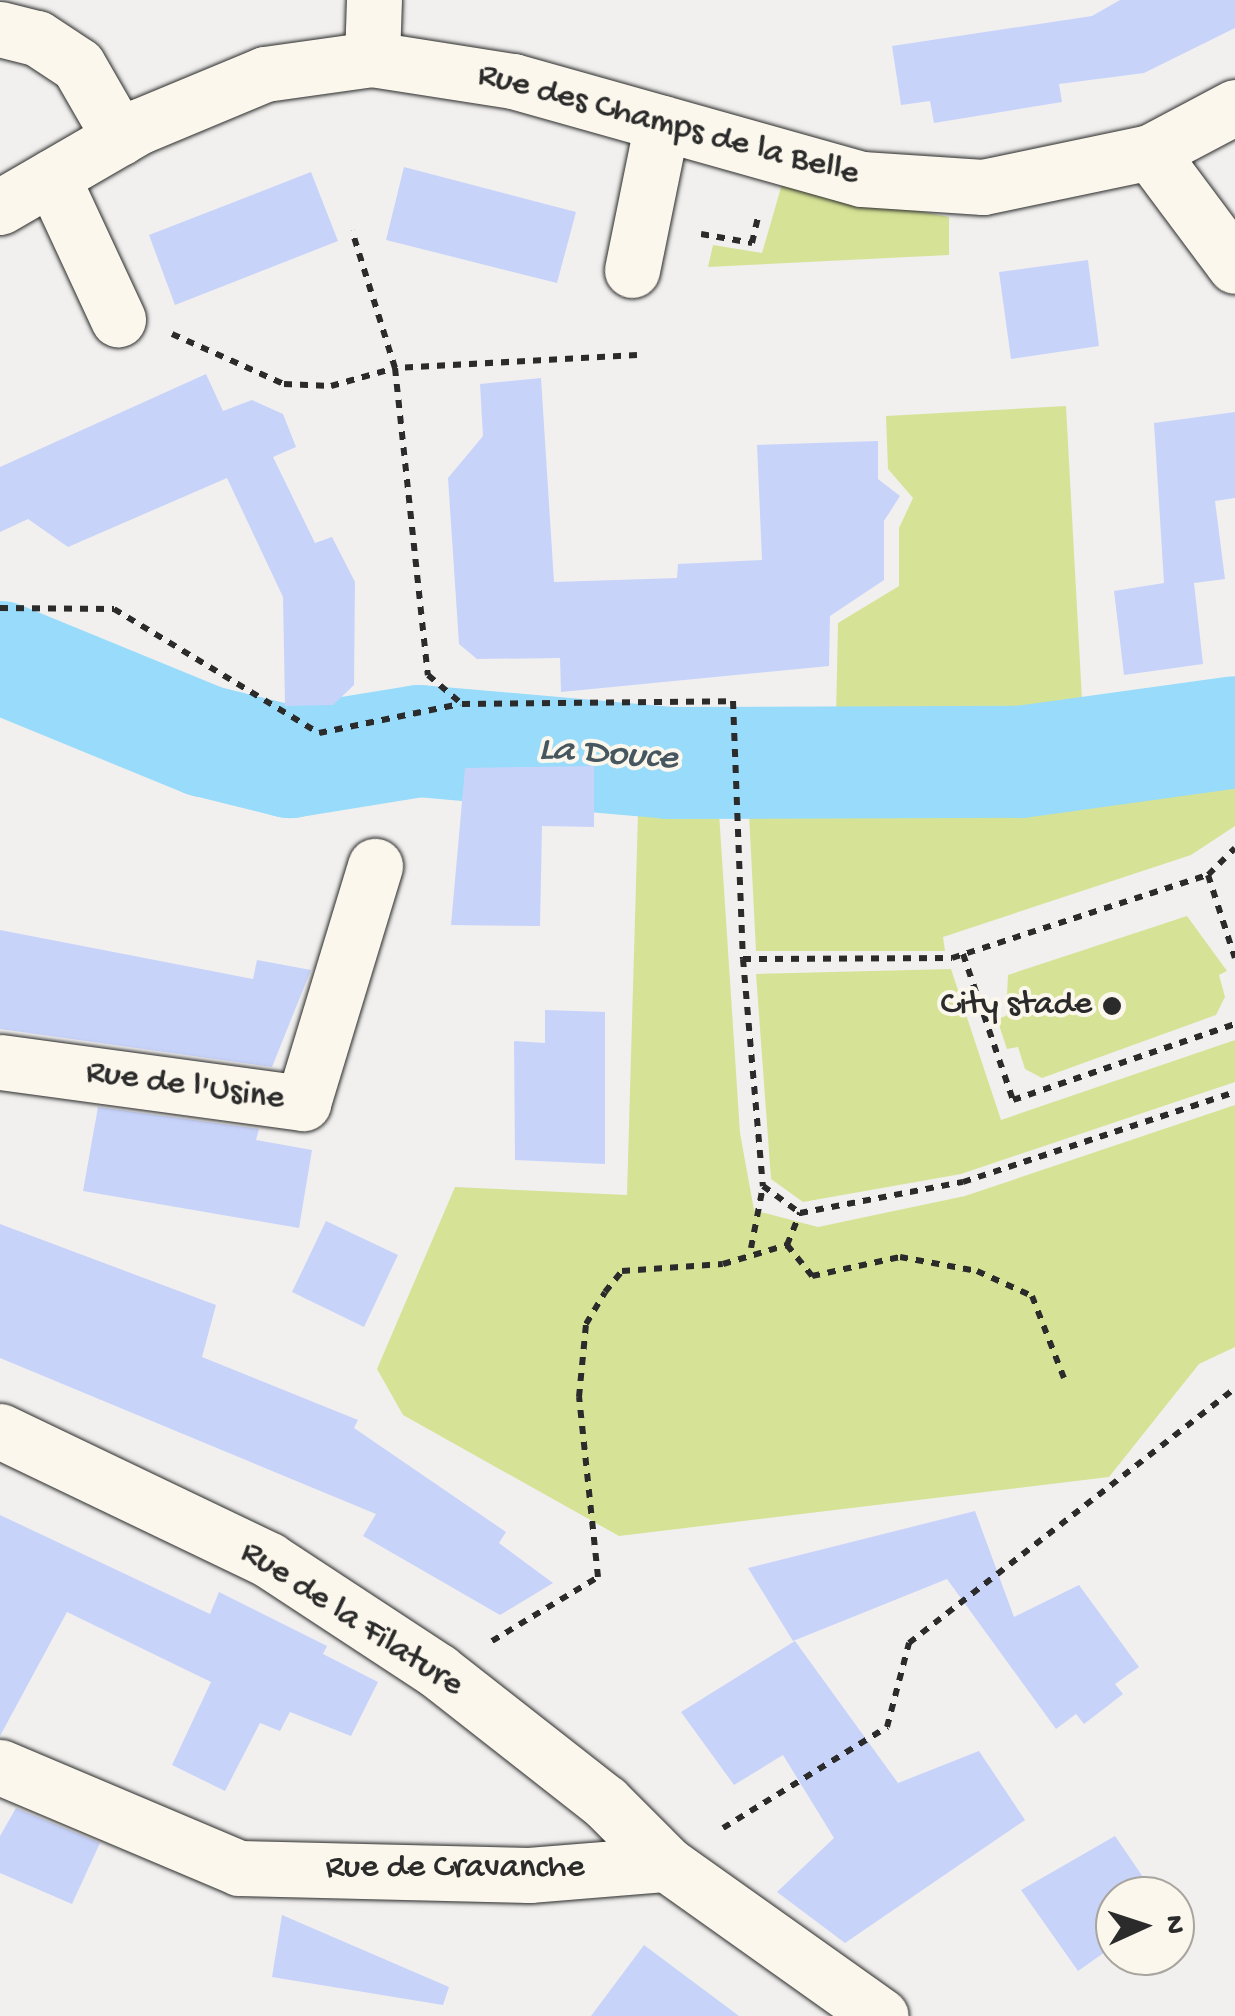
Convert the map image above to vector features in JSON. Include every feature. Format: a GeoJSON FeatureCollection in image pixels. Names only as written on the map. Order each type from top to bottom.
{"type":"FeatureCollection","features":[{"type":"Feature","properties":{"kind":"street"},"geometry":{"type":"LineString","coordinates":[[372,59],[374,0]]}},
{"type":"Feature","properties":{"kind":"street"},"geometry":{"type":"LineString","coordinates":[[0,30],[37,38],[78,65],[120,138]]}},
{"type":"Feature","properties":{"kind":"street","name":"Rue des Champs de la Belle"},"geometry":{"type":"LineString","coordinates":[[0,207],[120,138],[265,74],[372,59],[513,80],[862,179],[983,187],[1150,152],[1235,107]]}},
{"type":"Feature","properties":{"kind":"street"},"geometry":{"type":"LineString","coordinates":[[632,270],[662,123]]}},
{"type":"Feature","properties":{"kind":"street"},"geometry":{"type":"LineString","coordinates":[[1150,152],[1235,266]]}},
{"type":"Feature","properties":{"kind":"street"},"geometry":{"type":"LineString","coordinates":[[52,178],[118,319]]}},
{"type":"Feature","properties":{"kind":"street","name":"Rue de l'Usine"},"geometry":{"type":"LineString","coordinates":[[0,1062],[303,1103],[375,866]]}},
{"type":"Feature","properties":{"kind":"street","name":"Rue de la Filature"},"geometry":{"type":"LineString","coordinates":[[0,1430],[270,1560],[438,1670],[606,1802],[666,1864]]}},
{"type":"Feature","properties":{"kind":"street","name":"Rue de Cravanche"},"geometry":{"type":"LineString","coordinates":[[0,1767],[239,1868],[529,1875],[666,1864]]}},
{"type":"Feature","properties":{"kind":"street"},"geometry":{"type":"LineString","coordinates":[[666,1864],[882,2016]]}},
{"type":"Feature","properties":{"kind":"path"},"geometry":{"type":"LineString","coordinates":[[352,231],[396,368],[428,676],[462,704]]}},
{"type":"Feature","properties":{"kind":"path"},"geometry":{"type":"LineString","coordinates":[[118,319],[212,344],[284,384],[331,386],[396,368],[637,356]]}},
{"type":"Feature","properties":{"kind":"path"},"geometry":{"type":"LineString","coordinates":[[0,608],[114,608],[319,733],[462,704],[733,702],[744,959],[763,1186],[751,1248]]}},
{"type":"Feature","properties":{"kind":"path"},"geometry":{"type":"LineString","coordinates":[[744,959],[840,965],[964,954],[1208,874],[1235,848]]}},
{"type":"Feature","properties":{"kind":"path"},"geometry":{"type":"LineString","coordinates":[[1208,874],[1235,958]]}},
{"type":"Feature","properties":{"kind":"path"},"geometry":{"type":"LineString","coordinates":[[964,954],[1013,1100],[1235,1024]]}},
{"type":"Feature","properties":{"kind":"path"},"geometry":{"type":"LineString","coordinates":[[763,1186],[800,1213],[963,1182],[1235,1092]]}},
{"type":"Feature","properties":{"kind":"path"},"geometry":{"type":"LineString","coordinates":[[787,1245],[800,1213]]}},
{"type":"Feature","properties":{"kind":"path"},"geometry":{"type":"LineString","coordinates":[[438,1670],[598,1577],[579,1398],[586,1324],[622,1271],[722,1264],[751,1248],[787,1245]]}},
{"type":"Feature","properties":{"kind":"path"},"geometry":{"type":"LineString","coordinates":[[787,1245],[812,1276],[900,1258],[977,1270],[1032,1296],[1064,1378]]}},
{"type":"Feature","properties":{"kind":"path"},"geometry":{"type":"LineString","coordinates":[[666,1864],[887,1727],[909,1643],[1235,1388]]}},
{"type":"Feature","properties":{"kind":"green space"},"geometry":{"type":"Polygon","coordinates":[[[782,184],[949,217],[949,255],[708,267],[713,245],[762,253],[782,184]]]}},
{"type":"Feature","properties":{"kind":"green space"},"geometry":{"type":"Polygon","coordinates":[[[1066,406],[1083,718],[836,717],[838,623],[899,586],[899,528],[913,498],[888,469],[886,416],[1066,406]]]}},
{"type":"Feature","properties":{"kind":"green space"},"geometry":{"type":"Polygon","coordinates":[[[1235,742],[1235,826],[1191,855],[943,937],[945,951],[756,951],[747,775],[1018,772],[1235,742]]]}},
{"type":"Feature","properties":{"kind":"green space"},"geometry":{"type":"Polygon","coordinates":[[[639,779],[717,782],[740,1133],[754,1210],[818,1227],[965,1196],[1235,1105],[1235,1347],[1199,1364],[1109,1477],[619,1536],[403,1415],[377,1369],[455,1187],[627,1195],[639,779]]]}},
{"type":"Feature","properties":{"kind":"green space","name":"City stade"},"geometry":{"type":"Polygon","coordinates":[[[1187,916],[1227,971],[1219,975],[1225,997],[1216,1015],[1042,1078],[1025,1069],[1018,1047],[1007,1049],[997,1019],[1006,1016],[1008,975],[1187,916]]]}},
{"type":"Feature","properties":{"kind":"green space"},"geometry":{"type":"Polygon","coordinates":[[[951,969],[1001,1120],[1235,1040],[1235,1082],[961,1174],[803,1202],[771,1179],[756,974],[951,969]]]}},
{"type":"Feature","properties":{"kind":"building"},"geometry":{"type":"Polygon","coordinates":[[[1120,0],[1235,0],[1235,28],[1144,73],[1059,84],[1062,102],[934,123],[930,101],[901,105],[892,46],[1092,16],[1120,0]]]}},
{"type":"Feature","properties":{"kind":"building"},"geometry":{"type":"Polygon","coordinates":[[[404,167],[576,212],[557,283],[386,240],[404,167]]]}},
{"type":"Feature","properties":{"kind":"building"},"geometry":{"type":"Polygon","coordinates":[[[311,172],[338,241],[175,305],[149,235],[311,172]]]}},
{"type":"Feature","properties":{"kind":"building"},"geometry":{"type":"Polygon","coordinates":[[[1088,260],[1099,346],[1011,359],[999,272],[1088,260]]]}},
{"type":"Feature","properties":{"kind":"building"},"geometry":{"type":"Polygon","coordinates":[[[206,374],[223,411],[252,400],[283,414],[296,447],[273,457],[315,543],[332,537],[355,582],[354,685],[333,705],[285,706],[283,597],[227,478],[68,547],[28,519],[0,532],[0,467],[206,374]]]}},
{"type":"Feature","properties":{"kind":"building"},"geometry":{"type":"Polygon","coordinates":[[[541,378],[554,582],[677,578],[678,564],[762,560],[757,445],[878,441],[878,479],[900,496],[884,521],[884,580],[830,616],[829,666],[561,692],[560,658],[477,659],[459,644],[448,478],[483,436],[480,384],[541,378]]]}},
{"type":"Feature","properties":{"kind":"building"},"geometry":{"type":"Polygon","coordinates":[[[1235,412],[1235,498],[1215,501],[1225,579],[1194,583],[1203,664],[1124,675],[1114,591],[1164,583],[1154,423],[1235,412]]]}},
{"type":"Feature","properties":{"kind":"building"},"geometry":{"type":"Polygon","coordinates":[[[594,766],[594,827],[542,826],[540,926],[451,925],[465,768],[594,766]]]}},
{"type":"Feature","properties":{"kind":"building"},"geometry":{"type":"Polygon","coordinates":[[[0,930],[253,979],[257,960],[311,970],[272,1067],[0,1029],[0,930]]]}},
{"type":"Feature","properties":{"kind":"building"},"geometry":{"type":"Polygon","coordinates":[[[545,1010],[605,1012],[605,1164],[515,1160],[514,1041],[545,1043],[545,1010]]]}},
{"type":"Feature","properties":{"kind":"building"},"geometry":{"type":"Polygon","coordinates":[[[98,1107],[259,1129],[256,1140],[312,1150],[299,1228],[83,1191],[98,1107]]]}},
{"type":"Feature","properties":{"kind":"building"},"geometry":{"type":"Polygon","coordinates":[[[326,1221],[398,1255],[364,1327],[292,1292],[326,1221]]]}},
{"type":"Feature","properties":{"kind":"building"},"geometry":{"type":"Polygon","coordinates":[[[0,1224],[216,1305],[202,1357],[358,1420],[354,1428],[506,1532],[499,1543],[553,1583],[500,1615],[363,1536],[376,1514],[0,1358],[0,1224]]]}},
{"type":"Feature","properties":{"kind":"building"},"geometry":{"type":"Polygon","coordinates":[[[975,1511],[1014,1617],[1079,1585],[1139,1667],[1115,1684],[1123,1694],[1084,1724],[1076,1714],[1056,1729],[947,1579],[793,1641],[748,1568],[975,1511]]]}},
{"type":"Feature","properties":{"kind":"building"},"geometry":{"type":"Polygon","coordinates":[[[0,1515],[210,1614],[219,1592],[327,1646],[323,1654],[378,1682],[351,1736],[290,1712],[280,1731],[260,1723],[225,1791],[172,1765],[211,1682],[67,1612],[0,1736],[0,1515]]]}},
{"type":"Feature","properties":{"kind":"building"},"geometry":{"type":"Polygon","coordinates":[[[795,1641],[898,1783],[979,1751],[1025,1820],[845,1943],[777,1892],[834,1838],[783,1755],[734,1785],[681,1712],[795,1641]]]}},
{"type":"Feature","properties":{"kind":"building"},"geometry":{"type":"Polygon","coordinates":[[[16,1808],[100,1843],[72,1904],[0,1873],[0,1836],[16,1808]]]}},
{"type":"Feature","properties":{"kind":"building"},"geometry":{"type":"Polygon","coordinates":[[[1115,1836],[1142,1876],[1095,1876],[1095,1959],[1078,1971],[1021,1890],[1115,1836]]]}},
{"type":"Feature","properties":{"kind":"building"},"geometry":{"type":"Polygon","coordinates":[[[282,1915],[449,1987],[443,2005],[272,1977],[282,1915]]]}},
{"type":"Feature","properties":{"kind":"building"},"geometry":{"type":"Polygon","coordinates":[[[644,1945],[739,2016],[591,2016],[644,1945]]]}},
{"type":"Feature","properties":{"kind":"waterway","name":"La Douce"},"geometry":{"type":"LineString","coordinates":[[0,657],[205,741],[290,762],[419,741],[668,763],[1020,762],[1235,732]]}},
{"type":"Feature","properties":{"kind":"place","name":"City stade"},"geometry":{"type":"Point","coordinates":[1112,1006]}}]}
